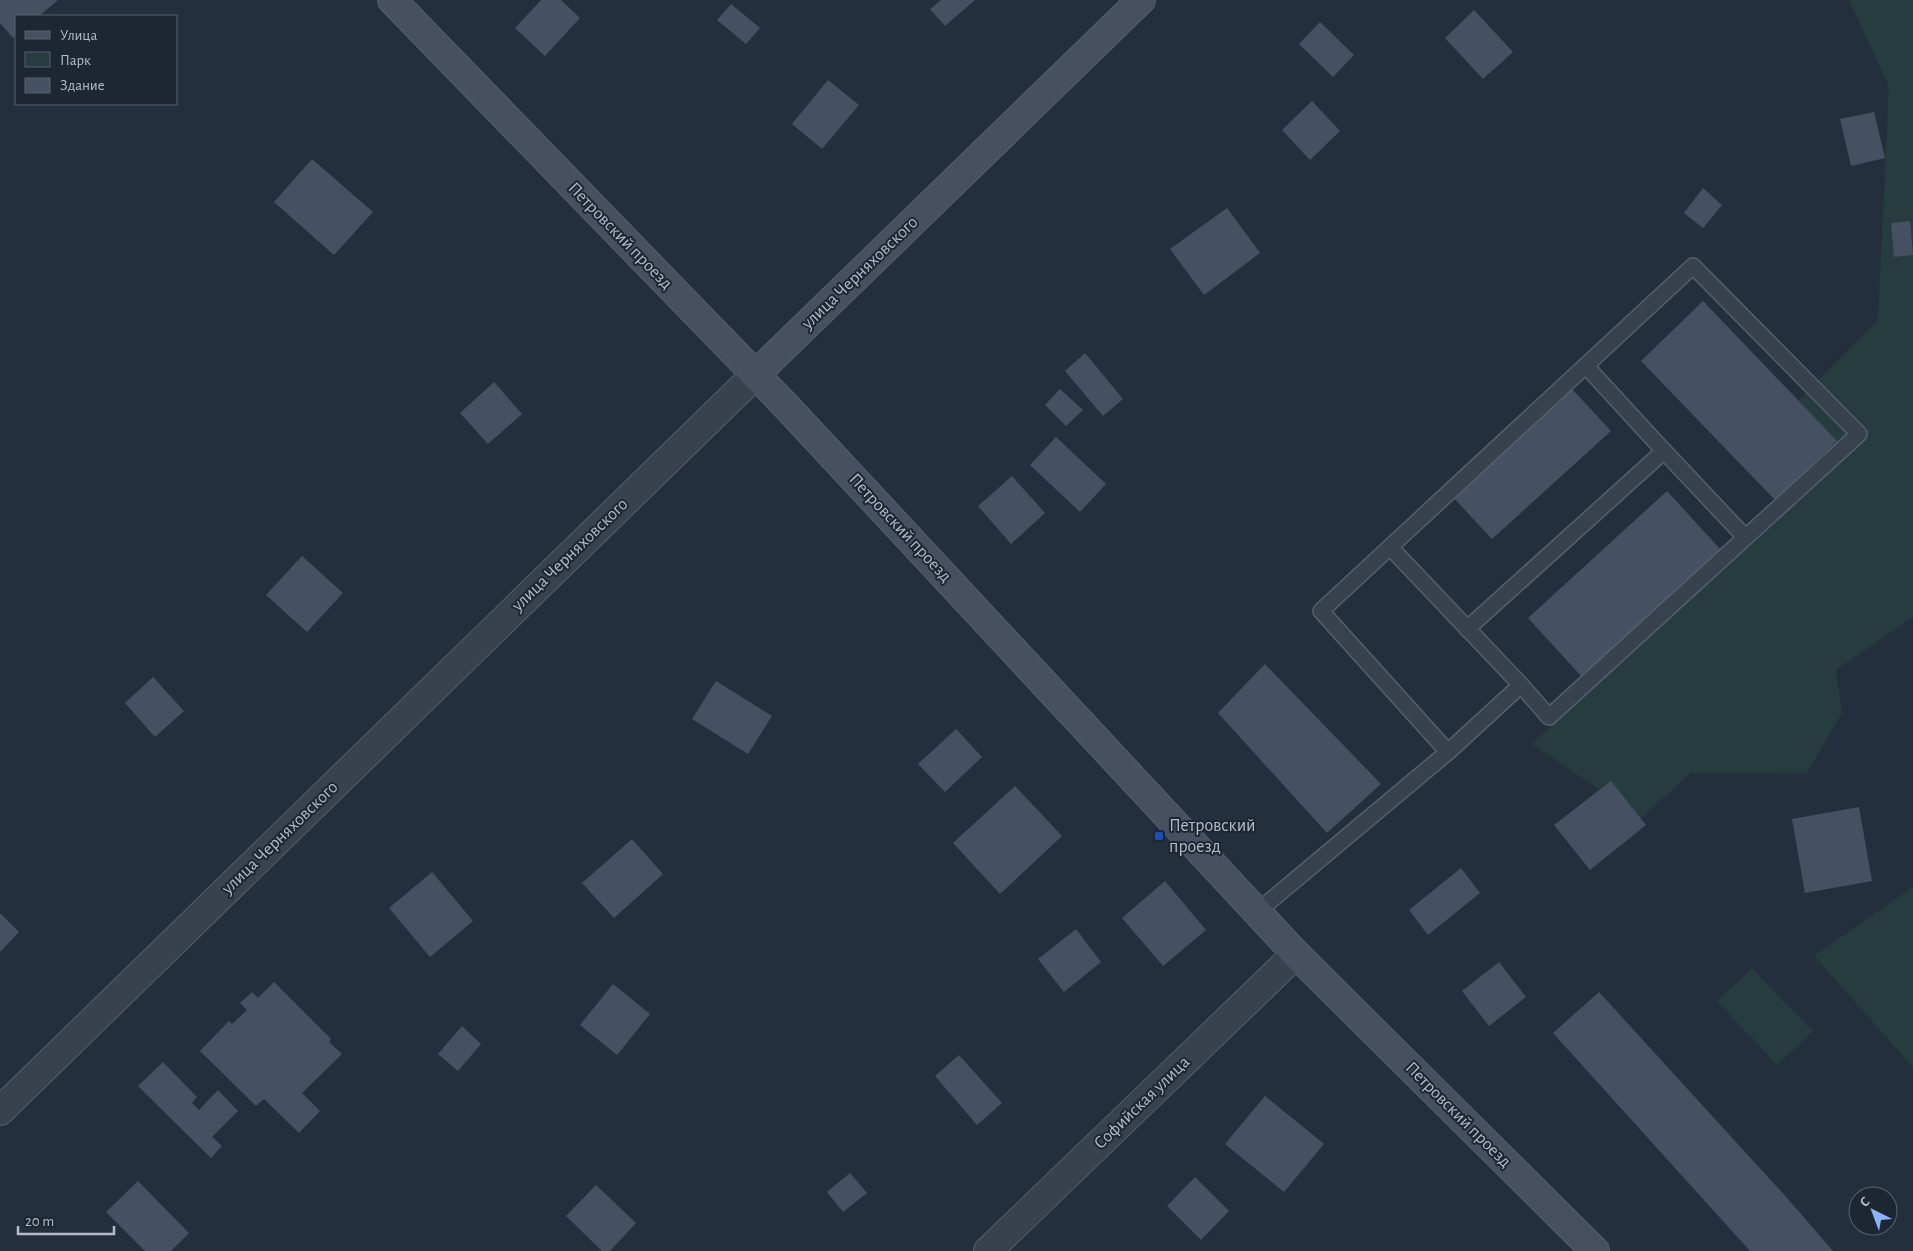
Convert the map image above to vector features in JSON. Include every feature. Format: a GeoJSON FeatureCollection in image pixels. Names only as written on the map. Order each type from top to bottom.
{"type":"FeatureCollection","features":[{"type":"Feature","properties":{"kind":"street","name":"Петровский проезд"},"geometry":{"type":"LineString","coordinates":[[392,0],[786,406],[1296,954],[1595,1251]]}},
{"type":"Feature","properties":{"kind":"street","name":"улица Черняховского"},"geometry":{"type":"LineString","coordinates":[[0,1111],[1140,0]]}},
{"type":"Feature","properties":{"kind":"street","name":"Софийская улица"},"geometry":{"type":"LineString","coordinates":[[988,1251],[1296,954]]}},
{"type":"Feature","properties":{"kind":"lane"},"geometry":{"type":"LineString","coordinates":[[1390,547],[1549,717],[1859,434],[1693,266],[1586,366],[1390,547],[1321,611],[1448,752]]}},
{"type":"Feature","properties":{"kind":"lane"},"geometry":{"type":"LineString","coordinates":[[1586,366],[1745,537]]}},
{"type":"Feature","properties":{"kind":"lane"},"geometry":{"type":"LineString","coordinates":[[1467,629],[1664,451]]}},
{"type":"Feature","properties":{"kind":"lane"},"geometry":{"type":"LineString","coordinates":[[1256,912],[1448,752],[1521,686]]}},
{"type":"Feature","properties":{"kind":"green space"},"geometry":{"type":"Polygon","coordinates":[[[1849,0],[1913,0],[1913,617],[1836,670],[1842,713],[1806,774],[1691,773],[1641,818],[1532,744],[1838,464],[1798,401],[1878,320],[1889,86],[1849,0]]]}},
{"type":"Feature","properties":{"kind":"green space"},"geometry":{"type":"Polygon","coordinates":[[[1913,887],[1913,1067],[1814,956],[1913,887]]]}},
{"type":"Feature","properties":{"kind":"green space"},"geometry":{"type":"Polygon","coordinates":[[[1752,968],[1813,1032],[1777,1065],[1717,1001],[1752,968]]]}},
{"type":"Feature","properties":{"kind":"building"},"geometry":{"type":"Polygon","coordinates":[[[0,0],[58,0],[40,15],[15,15],[15,36],[13,38],[0,23],[0,0]]]}},
{"type":"Feature","properties":{"kind":"building"},"geometry":{"type":"Polygon","coordinates":[[[541,0],[561,0],[580,18],[545,56],[515,28],[541,0]]]}},
{"type":"Feature","properties":{"kind":"building"},"geometry":{"type":"Polygon","coordinates":[[[941,0],[975,0],[945,26],[930,9],[941,0]]]}},
{"type":"Feature","properties":{"kind":"building"},"geometry":{"type":"Polygon","coordinates":[[[731,4],[760,28],[746,44],[717,20],[731,4]]]}},
{"type":"Feature","properties":{"kind":"building"},"geometry":{"type":"Polygon","coordinates":[[[1474,10],[1513,52],[1483,79],[1445,38],[1474,10]]]}},
{"type":"Feature","properties":{"kind":"building"},"geometry":{"type":"Polygon","coordinates":[[[1320,22],[1354,55],[1333,77],[1299,44],[1320,22]]]}},
{"type":"Feature","properties":{"kind":"building"},"geometry":{"type":"Polygon","coordinates":[[[828,80],[859,105],[822,149],[792,124],[828,80]]]}},
{"type":"Feature","properties":{"kind":"building"},"geometry":{"type":"Polygon","coordinates":[[[1312,101],[1340,131],[1310,160],[1282,130],[1312,101]]]}},
{"type":"Feature","properties":{"kind":"building"},"geometry":{"type":"Polygon","coordinates":[[[1874,112],[1885,158],[1851,166],[1840,119],[1874,112]]]}},
{"type":"Feature","properties":{"kind":"building"},"geometry":{"type":"Polygon","coordinates":[[[312,159],[373,212],[334,255],[274,202],[312,159]]]}},
{"type":"Feature","properties":{"kind":"building"},"geometry":{"type":"Polygon","coordinates":[[[1703,188],[1722,205],[1703,228],[1684,213],[1703,188]]]}},
{"type":"Feature","properties":{"kind":"building"},"geometry":{"type":"Polygon","coordinates":[[[1227,208],[1260,253],[1204,295],[1170,249],[1227,208]]]}},
{"type":"Feature","properties":{"kind":"building"},"geometry":{"type":"Polygon","coordinates":[[[1910,221],[1913,255],[1894,257],[1891,223],[1910,221]]]}},
{"type":"Feature","properties":{"kind":"building"},"geometry":{"type":"Polygon","coordinates":[[[1703,301],[1837,441],[1775,500],[1641,361],[1703,301]]]}},
{"type":"Feature","properties":{"kind":"building"},"geometry":{"type":"Polygon","coordinates":[[[1085,353],[1123,399],[1103,416],[1065,371],[1085,353]]]}},
{"type":"Feature","properties":{"kind":"building"},"geometry":{"type":"Polygon","coordinates":[[[494,382],[522,414],[488,444],[460,413],[494,382]]]}},
{"type":"Feature","properties":{"kind":"building"},"geometry":{"type":"Polygon","coordinates":[[[1571,388],[1611,431],[1492,539],[1452,496],[1571,388]]]}},
{"type":"Feature","properties":{"kind":"building"},"geometry":{"type":"Polygon","coordinates":[[[1060,389],[1083,410],[1066,426],[1045,405],[1060,389]]]}},
{"type":"Feature","properties":{"kind":"building"},"geometry":{"type":"Polygon","coordinates":[[[1056,437],[1106,484],[1080,512],[1030,465],[1056,437]]]}},
{"type":"Feature","properties":{"kind":"building"},"geometry":{"type":"Polygon","coordinates":[[[1012,476],[1045,513],[1011,544],[978,506],[1012,476]]]}},
{"type":"Feature","properties":{"kind":"building"},"geometry":{"type":"Polygon","coordinates":[[[1667,491],[1721,550],[1582,677],[1528,618],[1667,491]]]}},
{"type":"Feature","properties":{"kind":"building"},"geometry":{"type":"Polygon","coordinates":[[[302,556],[343,593],[307,632],[266,595],[302,556]]]}},
{"type":"Feature","properties":{"kind":"building"},"geometry":{"type":"Polygon","coordinates":[[[1265,664],[1381,784],[1327,833],[1218,713],[1265,664]]]}},
{"type":"Feature","properties":{"kind":"building"},"geometry":{"type":"Polygon","coordinates":[[[153,677],[184,711],[155,737],[125,703],[153,677]]]}},
{"type":"Feature","properties":{"kind":"building"},"geometry":{"type":"Polygon","coordinates":[[[716,681],[772,716],[748,754],[692,719],[716,681]]]}},
{"type":"Feature","properties":{"kind":"building"},"geometry":{"type":"Polygon","coordinates":[[[956,729],[982,757],[945,792],[918,764],[956,729]]]}},
{"type":"Feature","properties":{"kind":"building"},"geometry":{"type":"Polygon","coordinates":[[[1611,781],[1646,825],[1590,870],[1554,825],[1611,781]]]}},
{"type":"Feature","properties":{"kind":"building"},"geometry":{"type":"Polygon","coordinates":[[[1015,786],[1062,836],[1000,894],[953,843],[1015,786]]]}},
{"type":"Feature","properties":{"kind":"building"},"geometry":{"type":"Polygon","coordinates":[[[1859,807],[1872,881],[1805,893],[1792,819],[1859,807]]]}},
{"type":"Feature","properties":{"kind":"building"},"geometry":{"type":"Polygon","coordinates":[[[632,839],[663,874],[614,918],[582,883],[632,839]]]}},
{"type":"Feature","properties":{"kind":"building"},"geometry":{"type":"Polygon","coordinates":[[[1461,868],[1480,893],[1428,935],[1409,910],[1461,868]]]}},
{"type":"Feature","properties":{"kind":"building"},"geometry":{"type":"Polygon","coordinates":[[[432,872],[473,921],[430,957],[389,908],[432,872]]]}},
{"type":"Feature","properties":{"kind":"building"},"geometry":{"type":"Polygon","coordinates":[[[1165,881],[1206,930],[1163,966],[1122,918],[1165,881]]]}},
{"type":"Feature","properties":{"kind":"building"},"geometry":{"type":"Polygon","coordinates":[[[0,913],[19,932],[0,952],[0,913]]]}},
{"type":"Feature","properties":{"kind":"building"},"geometry":{"type":"Polygon","coordinates":[[[1076,929],[1101,962],[1064,992],[1038,959],[1076,929]]]}},
{"type":"Feature","properties":{"kind":"building"},"geometry":{"type":"Polygon","coordinates":[[[1499,962],[1526,997],[1489,1026],[1462,991],[1499,962]]]}},
{"type":"Feature","properties":{"kind":"building"},"geometry":{"type":"Polygon","coordinates":[[[274,982],[331,1039],[329,1042],[342,1054],[302,1093],[320,1111],[299,1133],[264,1099],[256,1106],[200,1051],[229,1021],[232,1024],[247,1010],[240,1003],[252,992],[258,998],[274,982]]]}},
{"type":"Feature","properties":{"kind":"building"},"geometry":{"type":"Polygon","coordinates":[[[613,984],[650,1014],[617,1055],[580,1025],[613,984]]]}},
{"type":"Feature","properties":{"kind":"building"},"geometry":{"type":"Polygon","coordinates":[[[1599,992],[1833,1251],[1750,1251],[1553,1033],[1599,992]]]}},
{"type":"Feature","properties":{"kind":"building"},"geometry":{"type":"Polygon","coordinates":[[[462,1026],[481,1044],[458,1071],[438,1054],[462,1026]]]}},
{"type":"Feature","properties":{"kind":"building"},"geometry":{"type":"Polygon","coordinates":[[[959,1055],[1002,1103],[977,1125],[935,1076],[959,1055]]]}},
{"type":"Feature","properties":{"kind":"building"},"geometry":{"type":"Polygon","coordinates":[[[163,1062],[197,1097],[192,1103],[199,1110],[218,1090],[238,1111],[212,1137],[222,1146],[211,1158],[138,1086],[163,1062]]]}},
{"type":"Feature","properties":{"kind":"building"},"geometry":{"type":"Polygon","coordinates":[[[1265,1096],[1324,1144],[1284,1192],[1225,1144],[1265,1096]]]}},
{"type":"Feature","properties":{"kind":"building"},"geometry":{"type":"Polygon","coordinates":[[[850,1173],[867,1193],[843,1212],[827,1192],[850,1173]]]}},
{"type":"Feature","properties":{"kind":"building"},"geometry":{"type":"Polygon","coordinates":[[[1195,1177],[1229,1211],[1201,1240],[1167,1206],[1195,1177]]]}},
{"type":"Feature","properties":{"kind":"building"},"geometry":{"type":"Polygon","coordinates":[[[138,1181],[189,1233],[171,1251],[145,1251],[106,1212],[138,1181]]]}},
{"type":"Feature","properties":{"kind":"building"},"geometry":{"type":"Polygon","coordinates":[[[596,1185],[636,1223],[610,1251],[602,1251],[566,1216],[596,1185]]]}},
{"type":"Feature","properties":{"kind":"place","name":"Петровский проезд"},"geometry":{"type":"Point","coordinates":[1159,836]}}]}
